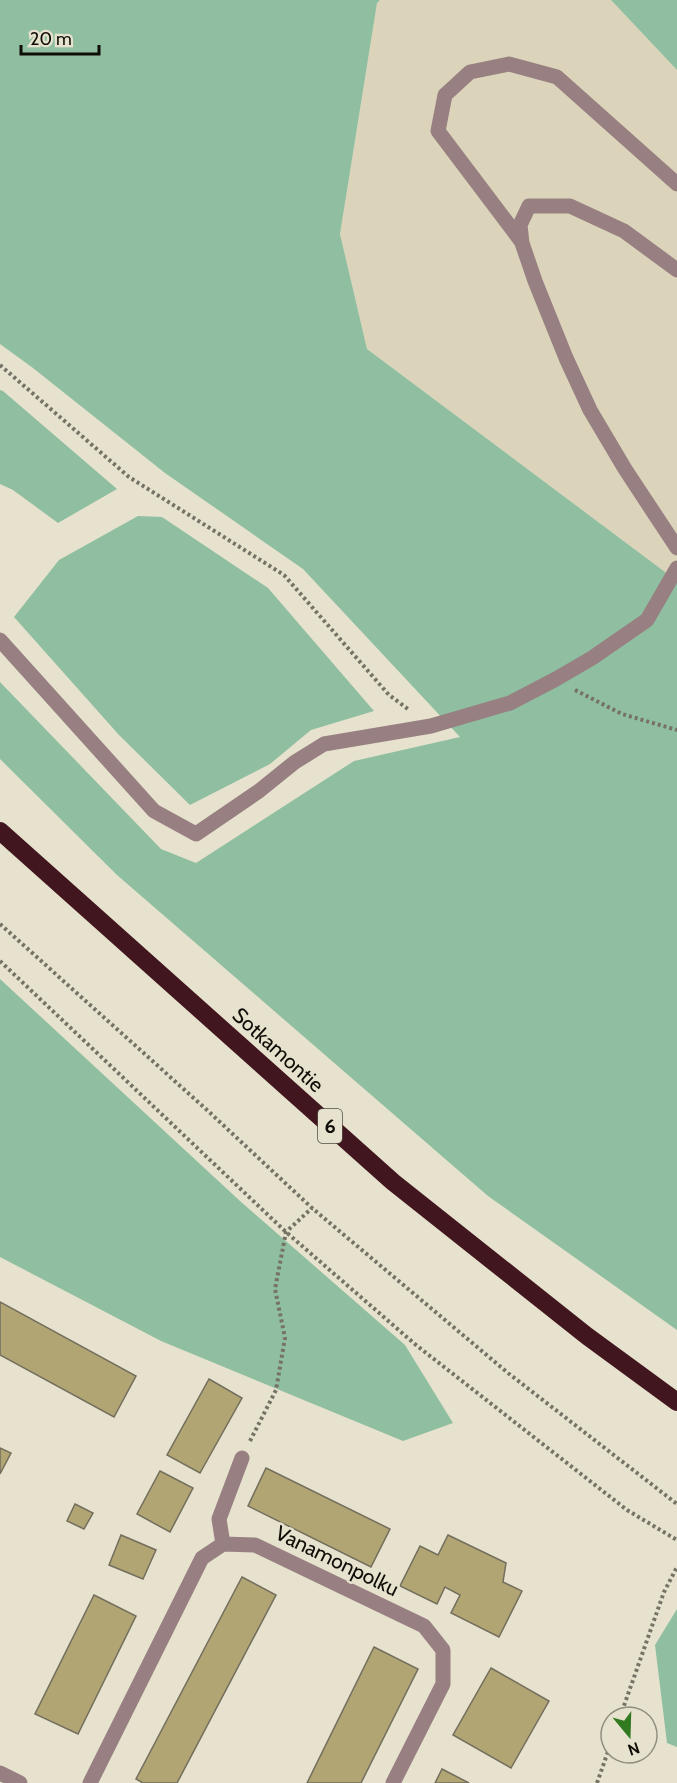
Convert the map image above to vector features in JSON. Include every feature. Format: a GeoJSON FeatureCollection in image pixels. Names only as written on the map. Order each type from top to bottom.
{"type":"FeatureCollection","features":[{"type":"Feature","properties":{"kind":"highway","name":"Sotkamontie"},"geometry":{"type":"LineString","coordinates":[[0,831],[393,1182],[586,1336],[677,1402]]}},
{"type":"Feature","properties":{"kind":"street"},"geometry":{"type":"LineString","coordinates":[[522,243],[438,131],[446,95],[470,72],[510,64],[557,77],[677,184]]}},
{"type":"Feature","properties":{"kind":"street"},"geometry":{"type":"LineString","coordinates":[[677,270],[624,231],[570,206],[529,206],[520,225],[522,243],[535,281],[590,410],[625,469],[677,548]]}},
{"type":"Feature","properties":{"kind":"street"},"geometry":{"type":"LineString","coordinates":[[0,640],[154,811],[196,834],[259,791],[295,762],[324,744],[430,726],[510,703],[556,679],[592,658],[647,620],[677,568]]}},
{"type":"Feature","properties":{"kind":"street"},"geometry":{"type":"LineString","coordinates":[[90,1783],[202,1558],[223,1544],[219,1519],[242,1458]]}},
{"type":"Feature","properties":{"kind":"street","name":"Vanamonpolku"},"geometry":{"type":"LineString","coordinates":[[223,1544],[255,1545],[424,1626],[443,1650],[443,1684],[393,1783]]}},
{"type":"Feature","properties":{"kind":"street"},"geometry":{"type":"LineString","coordinates":[[0,1773],[20,1783]]}},
{"type":"Feature","properties":{"kind":"path"},"geometry":{"type":"LineString","coordinates":[[0,365],[129,477],[284,574],[389,695],[430,726]]}},
{"type":"Feature","properties":{"kind":"path"},"geometry":{"type":"LineString","coordinates":[[556,679],[622,714],[677,730]]}},
{"type":"Feature","properties":{"kind":"path"},"geometry":{"type":"LineString","coordinates":[[0,924],[312,1208],[508,1373],[677,1504]]}},
{"type":"Feature","properties":{"kind":"path"},"geometry":{"type":"LineString","coordinates":[[0,961],[286,1232],[416,1345],[627,1510],[677,1540]]}},
{"type":"Feature","properties":{"kind":"path"},"geometry":{"type":"LineString","coordinates":[[242,1458],[276,1390],[285,1338],[274,1288],[286,1232],[312,1208]]}},
{"type":"Feature","properties":{"kind":"path"},"geometry":{"type":"LineString","coordinates":[[624,1705],[664,1592],[677,1567]]}},
{"type":"Feature","properties":{"kind":"path"},"geometry":{"type":"LineString","coordinates":[[597,1783],[603,1765]]}},
{"type":"Feature","properties":{"kind":"shaded area"},"geometry":{"type":"Polygon","coordinates":[[[380,0],[611,0],[677,70],[677,581],[367,349],[340,234],[377,3],[380,0]]]}},
{"type":"Feature","properties":{"kind":"green space"},"geometry":{"type":"Polygon","coordinates":[[[0,0],[380,0],[377,3],[340,234],[367,349],[677,581],[677,1330],[488,1196],[117,875],[0,759],[0,682],[161,849],[196,863],[354,761],[460,737],[303,569],[165,473],[0,344],[0,0]]]}},
{"type":"Feature","properties":{"kind":"green space"},"geometry":{"type":"Polygon","coordinates":[[[611,0],[677,0],[677,70],[611,0]]]}},
{"type":"Feature","properties":{"kind":"green space"},"geometry":{"type":"Polygon","coordinates":[[[0,390],[117,489],[58,523],[13,490],[0,484],[0,390]]]}},
{"type":"Feature","properties":{"kind":"green space"},"geometry":{"type":"Polygon","coordinates":[[[138,516],[162,517],[268,588],[374,711],[311,730],[270,764],[190,805],[119,735],[14,617],[59,560],[138,516]]]}},
{"type":"Feature","properties":{"kind":"green space"},"geometry":{"type":"Polygon","coordinates":[[[0,979],[240,1201],[405,1345],[453,1423],[403,1441],[161,1341],[0,1257],[0,979]]]}},
{"type":"Feature","properties":{"kind":"green space"},"geometry":{"type":"Polygon","coordinates":[[[677,1609],[677,1747],[667,1743],[655,1645],[677,1609]]]}},
{"type":"Feature","properties":{"kind":"building"},"geometry":{"type":"Polygon","coordinates":[[[0,1302],[136,1376],[114,1417],[0,1355],[0,1302]]]}},
{"type":"Feature","properties":{"kind":"building"},"geometry":{"type":"Polygon","coordinates":[[[209,1379],[242,1398],[200,1473],[167,1455],[209,1379]]]}},
{"type":"Feature","properties":{"kind":"building"},"geometry":{"type":"Polygon","coordinates":[[[0,1448],[11,1453],[0,1474],[0,1448]]]}},
{"type":"Feature","properties":{"kind":"building"},"geometry":{"type":"Polygon","coordinates":[[[266,1468],[390,1529],[371,1567],[248,1506],[266,1468]]]}},
{"type":"Feature","properties":{"kind":"building"},"geometry":{"type":"Polygon","coordinates":[[[160,1471],[193,1488],[170,1532],[137,1514],[160,1471]]]}},
{"type":"Feature","properties":{"kind":"building"},"geometry":{"type":"Polygon","coordinates":[[[75,1504],[93,1513],[84,1529],[67,1521],[75,1504]]]}},
{"type":"Feature","properties":{"kind":"building"},"geometry":{"type":"Polygon","coordinates":[[[121,1535],[156,1550],[143,1579],[109,1565],[121,1535]]]}},
{"type":"Feature","properties":{"kind":"building"},"geometry":{"type":"Polygon","coordinates":[[[448,1535],[506,1563],[503,1582],[522,1591],[499,1637],[451,1613],[460,1595],[445,1587],[437,1604],[400,1586],[420,1546],[438,1555],[448,1535]]]}},
{"type":"Feature","properties":{"kind":"building"},"geometry":{"type":"Polygon","coordinates":[[[242,1577],[276,1595],[177,1783],[143,1783],[136,1779],[242,1577]]]}},
{"type":"Feature","properties":{"kind":"building"},"geometry":{"type":"Polygon","coordinates":[[[94,1595],[136,1616],[78,1734],[35,1714],[94,1595]]]}},
{"type":"Feature","properties":{"kind":"building"},"geometry":{"type":"Polygon","coordinates":[[[374,1647],[418,1669],[361,1783],[307,1783],[374,1647]]]}},
{"type":"Feature","properties":{"kind":"building"},"geometry":{"type":"Polygon","coordinates":[[[491,1668],[549,1701],[511,1768],[453,1735],[491,1668]]]}},
{"type":"Feature","properties":{"kind":"building"},"geometry":{"type":"Polygon","coordinates":[[[442,1769],[469,1783],[435,1783],[442,1769]]]}}]}
